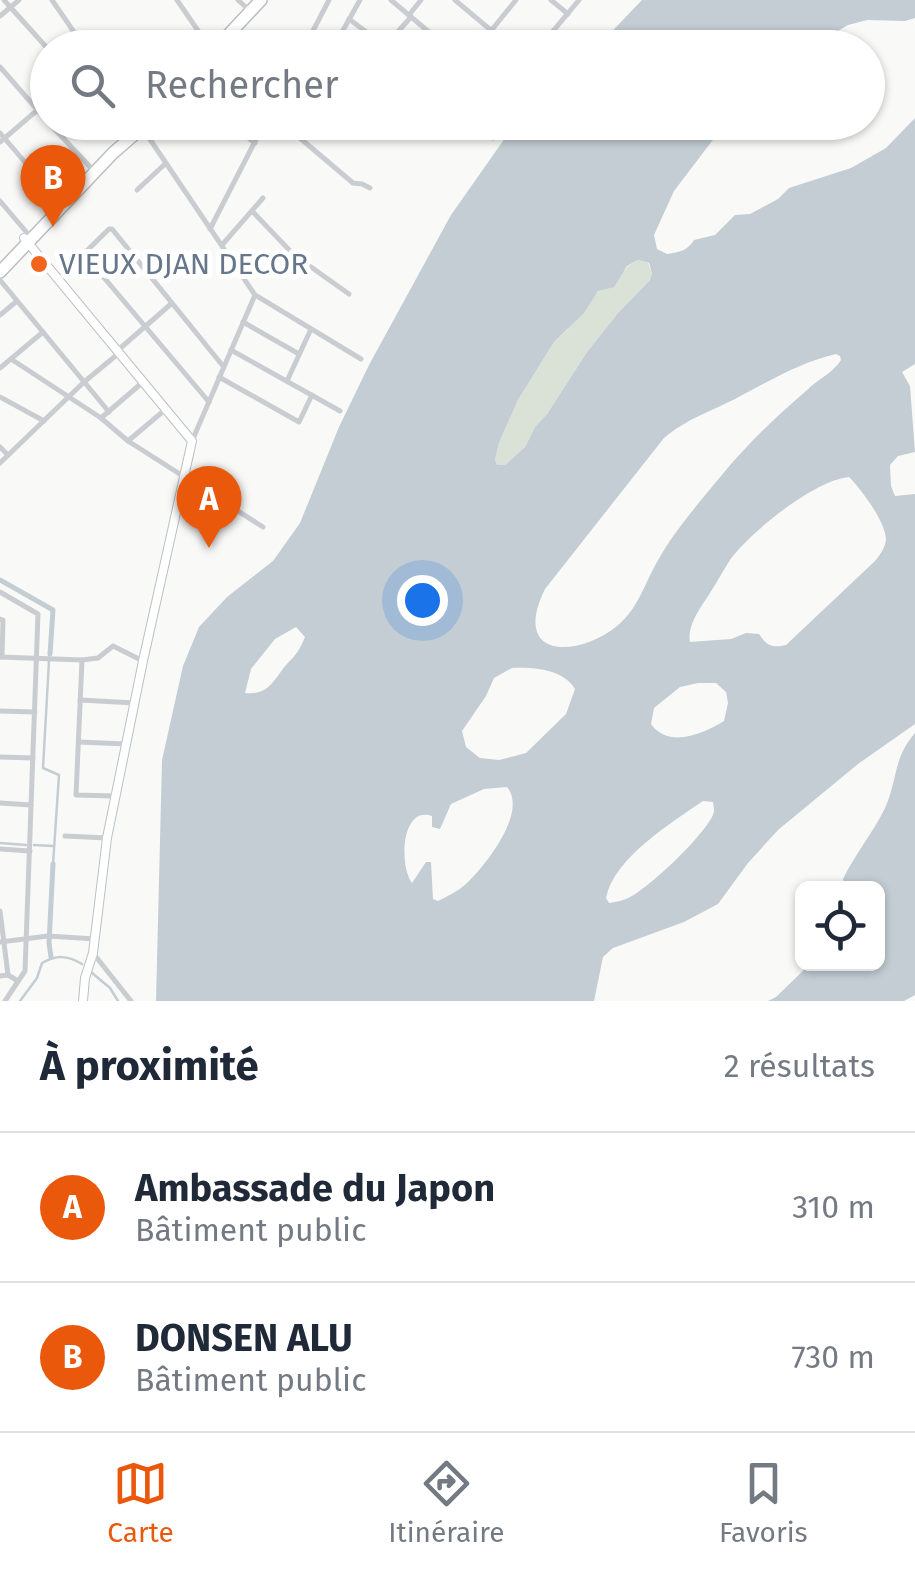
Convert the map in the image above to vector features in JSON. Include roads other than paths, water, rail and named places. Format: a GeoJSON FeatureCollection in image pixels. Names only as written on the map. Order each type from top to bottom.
{"type":"FeatureCollection","features":[{"type":"Feature","properties":{"kind":"highway"},"geometry":{"type":"LineString","coordinates":[[231,30],[261,0]]}},
{"type":"Feature","properties":{"kind":"highway"},"geometry":{"type":"LineString","coordinates":[[241,30],[269,0]]}},
{"type":"Feature","properties":{"kind":"highway"},"geometry":{"type":"LineString","coordinates":[[0,262],[120,140]]}},
{"type":"Feature","properties":{"kind":"highway"},"geometry":{"type":"LineString","coordinates":[[0,272],[59,202],[126,140]]}},
{"type":"Feature","properties":{"kind":"street"},"geometry":{"type":"LineString","coordinates":[[4,0],[31,30]]}},
{"type":"Feature","properties":{"kind":"street"},"geometry":{"type":"LineString","coordinates":[[0,16],[19,0]]}},
{"type":"Feature","properties":{"kind":"street"},"geometry":{"type":"LineString","coordinates":[[52,0],[73,30]]}},
{"type":"Feature","properties":{"kind":"street"},"geometry":{"type":"LineString","coordinates":[[178,0],[200,30]]}},
{"type":"Feature","properties":{"kind":"street"},"geometry":{"type":"LineString","coordinates":[[238,0],[250,11]]}},
{"type":"Feature","properties":{"kind":"street"},"geometry":{"type":"LineString","coordinates":[[313,30],[329,0]]}},
{"type":"Feature","properties":{"kind":"street"},"geometry":{"type":"LineString","coordinates":[[343,30],[360,0]]}},
{"type":"Feature","properties":{"kind":"street"},"geometry":{"type":"LineString","coordinates":[[391,0],[427,30]]}},
{"type":"Feature","properties":{"kind":"street"},"geometry":{"type":"LineString","coordinates":[[398,30],[421,0]]}},
{"type":"Feature","properties":{"kind":"street"},"geometry":{"type":"LineString","coordinates":[[454,0],[491,30],[516,0]]}},
{"type":"Feature","properties":{"kind":"street"},"geometry":{"type":"LineString","coordinates":[[464,8],[470,0]]}},
{"type":"Feature","properties":{"kind":"street"},"geometry":{"type":"LineString","coordinates":[[551,0],[568,14]]}},
{"type":"Feature","properties":{"kind":"street"},"geometry":{"type":"LineString","coordinates":[[554,30],[579,0]]}},
{"type":"Feature","properties":{"kind":"street"},"geometry":{"type":"LineString","coordinates":[[349,19],[363,30]]}},
{"type":"Feature","properties":{"kind":"street"},"geometry":{"type":"LineString","coordinates":[[0,67],[30,103]]}},
{"type":"Feature","properties":{"kind":"street"},"geometry":{"type":"LineString","coordinates":[[30,115],[1,137],[59,202]]}},
{"type":"Feature","properties":{"kind":"street"},"geometry":{"type":"LineString","coordinates":[[65,140],[93,170]]}},
{"type":"Feature","properties":{"kind":"street"},"geometry":{"type":"LineString","coordinates":[[152,140],[255,295],[361,359]]}},
{"type":"Feature","properties":{"kind":"street"},"geometry":{"type":"LineString","coordinates":[[251,140],[255,143]]}},
{"type":"Feature","properties":{"kind":"street"},"geometry":{"type":"LineString","coordinates":[[210,229],[256,140]]}},
{"type":"Feature","properties":{"kind":"street"},"geometry":{"type":"LineString","coordinates":[[302,140],[353,183],[370,188]]}},
{"type":"Feature","properties":{"kind":"street"},"geometry":{"type":"LineString","coordinates":[[137,190],[166,164]]}},
{"type":"Feature","properties":{"kind":"street"},"geometry":{"type":"LineString","coordinates":[[221,246],[263,198]]}},
{"type":"Feature","properties":{"kind":"street"},"geometry":{"type":"LineString","coordinates":[[0,201],[58,280],[192,442]]}},
{"type":"Feature","properties":{"kind":"street"},"geometry":{"type":"LineString","coordinates":[[252,211],[294,255],[349,294]]}},
{"type":"Feature","properties":{"kind":"street"},"geometry":{"type":"LineString","coordinates":[[58,280],[112,229],[223,366]]}},
{"type":"Feature","properties":{"kind":"street"},"geometry":{"type":"LineString","coordinates":[[84,254],[209,402]]}},
{"type":"Feature","properties":{"kind":"street"},"geometry":{"type":"LineString","coordinates":[[0,280],[108,412]]}},
{"type":"Feature","properties":{"kind":"street"},"geometry":{"type":"LineString","coordinates":[[82,1001],[126,744],[183,476],[192,442],[255,295]]}},
{"type":"Feature","properties":{"kind":"street"},"geometry":{"type":"LineString","coordinates":[[0,315],[17,301]]}},
{"type":"Feature","properties":{"kind":"street"},"geometry":{"type":"LineString","coordinates":[[0,463],[171,304]]}},
{"type":"Feature","properties":{"kind":"street"},"geometry":{"type":"LineString","coordinates":[[243,322],[300,354]]}},
{"type":"Feature","properties":{"kind":"street"},"geometry":{"type":"LineString","coordinates":[[287,382],[311,329]]}},
{"type":"Feature","properties":{"kind":"street"},"geometry":{"type":"LineString","coordinates":[[0,368],[43,332]]}},
{"type":"Feature","properties":{"kind":"street"},"geometry":{"type":"LineString","coordinates":[[230,350],[340,411]]}},
{"type":"Feature","properties":{"kind":"street"},"geometry":{"type":"LineString","coordinates":[[11,358],[128,441],[262,527]]}},
{"type":"Feature","properties":{"kind":"street"},"geometry":{"type":"LineString","coordinates":[[219,377],[299,422],[312,396]]}},
{"type":"Feature","properties":{"kind":"street"},"geometry":{"type":"LineString","coordinates":[[100,418],[143,382]]}},
{"type":"Feature","properties":{"kind":"street"},"geometry":{"type":"LineString","coordinates":[[0,396],[44,421]]}},
{"type":"Feature","properties":{"kind":"street"},"geometry":{"type":"LineString","coordinates":[[128,441],[166,409]]}},
{"type":"Feature","properties":{"kind":"street"},"geometry":{"type":"LineString","coordinates":[[0,446],[8,455]]}},
{"type":"Feature","properties":{"kind":"street"},"geometry":{"type":"LineString","coordinates":[[0,592],[38,614],[24,971],[5,1001]]}},
{"type":"Feature","properties":{"kind":"street"},"geometry":{"type":"LineString","coordinates":[[0,619],[1,657],[82,660],[98,658],[112,646],[143,661]]}},
{"type":"Feature","properties":{"kind":"street"},"geometry":{"type":"LineString","coordinates":[[82,660],[76,794],[116,796]]}},
{"type":"Feature","properties":{"kind":"street"},"geometry":{"type":"LineString","coordinates":[[80,700],[135,703]]}},
{"type":"Feature","properties":{"kind":"street"},"geometry":{"type":"LineString","coordinates":[[0,711],[35,712]]}},
{"type":"Feature","properties":{"kind":"street"},"geometry":{"type":"LineString","coordinates":[[79,742],[126,744]]}},
{"type":"Feature","properties":{"kind":"street"},"geometry":{"type":"LineString","coordinates":[[0,757],[33,758]]}},
{"type":"Feature","properties":{"kind":"street"},"geometry":{"type":"LineString","coordinates":[[0,803],[32,805]]}},
{"type":"Feature","properties":{"kind":"street"},"geometry":{"type":"LineString","coordinates":[[65,836],[108,838]]}},
{"type":"Feature","properties":{"kind":"street"},"geometry":{"type":"LineString","coordinates":[[0,848],[30,851]]}},
{"type":"Feature","properties":{"kind":"street"},"geometry":{"type":"LineString","coordinates":[[0,910],[8,975]]}},
{"type":"Feature","properties":{"kind":"street"},"geometry":{"type":"LineString","coordinates":[[2,942],[48,936],[94,938]]}},
{"type":"Feature","properties":{"kind":"street"},"geometry":{"type":"LineString","coordinates":[[91,957],[131,1001]]}},
{"type":"Feature","properties":{"kind":"street"},"geometry":{"type":"LineString","coordinates":[[0,976],[8,975],[18,981]]}},
{"type":"Feature","properties":{"kind":"waterway"},"geometry":{"type":"LineString","coordinates":[[0,580],[53,610],[50,654]]}},
{"type":"Feature","properties":{"kind":"waterway"},"geometry":{"type":"LineString","coordinates":[[49,661],[43,768],[59,775],[53,864]]}},
{"type":"Feature","properties":{"kind":"waterway"},"geometry":{"type":"LineString","coordinates":[[0,843],[26,845]]}},
{"type":"Feature","properties":{"kind":"waterway"},"geometry":{"type":"LineString","coordinates":[[34,845],[53,846]]}},
{"type":"Feature","properties":{"kind":"waterway"},"geometry":{"type":"LineString","coordinates":[[51,957],[53,864]]}},
{"type":"Feature","properties":{"kind":"waterway"},"geometry":{"type":"LineString","coordinates":[[20,1001],[37,978],[42,963],[62,957],[82,964]]}},
{"type":"Feature","properties":{"kind":"waterway"},"geometry":{"type":"LineString","coordinates":[[91,972],[110,988],[118,1001]]}},
{"type":"Feature","properties":{"kind":"place","name":"DONSEN ALU"},"geometry":{"type":"Point","coordinates":[53,227]}},
{"type":"Feature","properties":{"kind":"place","name":"VIEUX DJAN DECOR"},"geometry":{"type":"Point","coordinates":[39,264]}},
{"type":"Feature","properties":{"kind":"place","name":"Ambassade du Japon"},"geometry":{"type":"Point","coordinates":[209,548]}}]}
